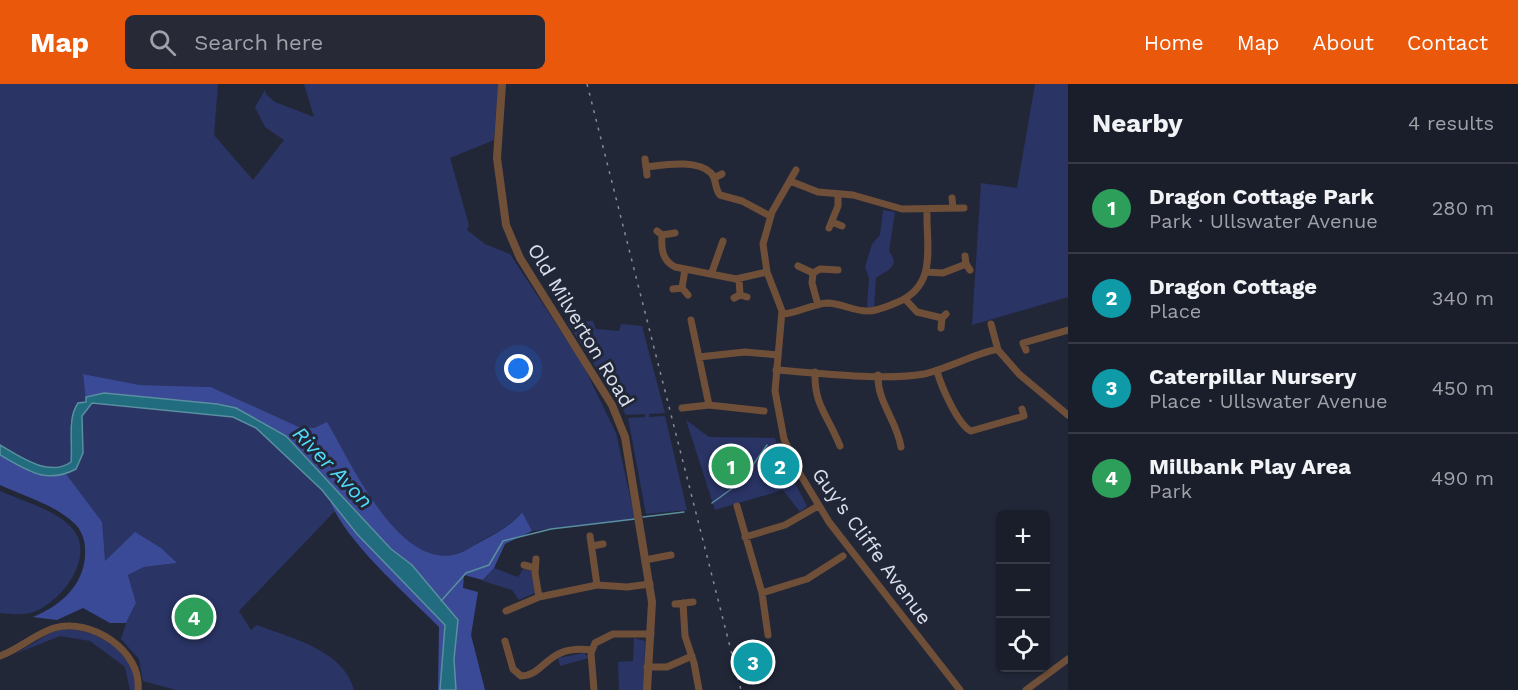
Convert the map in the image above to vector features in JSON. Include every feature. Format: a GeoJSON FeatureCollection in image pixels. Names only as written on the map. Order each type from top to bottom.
{"type":"FeatureCollection","features":[{"type":"Feature","properties":{"kind":"street","name":"Old Milverton Road"},"geometry":{"type":"LineString","coordinates":[[502,84],[497,158],[506,225],[524,265],[621,421],[650,584],[651,634],[647,690]]}},
{"type":"Feature","properties":{"kind":"street"},"geometry":{"type":"LineString","coordinates":[[648,175],[646,163],[671,164],[706,170],[714,178],[720,195],[742,201],[770,216]]}},
{"type":"Feature","properties":{"kind":"street","name":"Guy's Cliffe Avenue"},"geometry":{"type":"LineString","coordinates":[[796,170],[770,216],[763,244],[767,272],[780,300],[783,314],[776,370],[777,408],[784,439],[795,465],[818,506],[960,690]]}},
{"type":"Feature","properties":{"kind":"street"},"geometry":{"type":"LineString","coordinates":[[714,178],[722,174]]}},
{"type":"Feature","properties":{"kind":"street"},"geometry":{"type":"LineString","coordinates":[[790,181],[818,192],[838,194],[894,207],[927,210],[964,208]]}},
{"type":"Feature","properties":{"kind":"street"},"geometry":{"type":"LineString","coordinates":[[838,194],[830,225],[842,226]]}},
{"type":"Feature","properties":{"kind":"street"},"geometry":{"type":"LineString","coordinates":[[952,198],[953,208]]}},
{"type":"Feature","properties":{"kind":"street"},"geometry":{"type":"LineString","coordinates":[[783,314],[832,303],[868,311],[905,299],[920,288],[926,272],[927,210]]}},
{"type":"Feature","properties":{"kind":"street"},"geometry":{"type":"LineString","coordinates":[[675,233],[659,233],[667,261],[675,267],[712,272],[739,279],[767,272]]}},
{"type":"Feature","properties":{"kind":"street"},"geometry":{"type":"LineString","coordinates":[[712,272],[715,249],[723,241]]}},
{"type":"Feature","properties":{"kind":"street"},"geometry":{"type":"LineString","coordinates":[[926,272],[943,273],[967,263]]}},
{"type":"Feature","properties":{"kind":"street"},"geometry":{"type":"LineString","coordinates":[[798,266],[813,273]]}},
{"type":"Feature","properties":{"kind":"street"},"geometry":{"type":"LineString","coordinates":[[685,269],[682,288],[688,295]]}},
{"type":"Feature","properties":{"kind":"street"},"geometry":{"type":"LineString","coordinates":[[813,273],[820,269],[838,270]]}},
{"type":"Feature","properties":{"kind":"street"},"geometry":{"type":"LineString","coordinates":[[813,273],[812,283],[818,305]]}},
{"type":"Feature","properties":{"kind":"street"},"geometry":{"type":"LineString","coordinates":[[739,279],[741,296]]}},
{"type":"Feature","properties":{"kind":"street"},"geometry":{"type":"LineString","coordinates":[[673,289],[682,288]]}},
{"type":"Feature","properties":{"kind":"street"},"geometry":{"type":"LineString","coordinates":[[905,299],[917,312],[944,316],[941,328]]}},
{"type":"Feature","properties":{"kind":"street"},"geometry":{"type":"LineString","coordinates":[[691,320],[709,405]]}},
{"type":"Feature","properties":{"kind":"street"},"geometry":{"type":"LineString","coordinates":[[991,324],[998,350],[1019,374],[1068,415]]}},
{"type":"Feature","properties":{"kind":"street"},"geometry":{"type":"LineString","coordinates":[[1026,350],[1023,343],[1068,330]]}},
{"type":"Feature","properties":{"kind":"street"},"geometry":{"type":"LineString","coordinates":[[776,370],[904,376],[937,372],[990,349],[998,350]]}},
{"type":"Feature","properties":{"kind":"street"},"geometry":{"type":"LineString","coordinates":[[699,357],[745,352],[778,355]]}},
{"type":"Feature","properties":{"kind":"street"},"geometry":{"type":"LineString","coordinates":[[814,372],[816,399],[831,424],[840,446]]}},
{"type":"Feature","properties":{"kind":"street"},"geometry":{"type":"LineString","coordinates":[[937,372],[945,397],[965,428],[971,431],[1024,417],[1022,409]]}},
{"type":"Feature","properties":{"kind":"street"},"geometry":{"type":"LineString","coordinates":[[878,375],[879,393],[898,429],[901,447]]}},
{"type":"Feature","properties":{"kind":"street"},"geometry":{"type":"LineString","coordinates":[[682,408],[709,405],[764,411]]}},
{"type":"Feature","properties":{"kind":"street"},"geometry":{"type":"LineString","coordinates":[[737,506],[762,593],[768,635]]}},
{"type":"Feature","properties":{"kind":"street"},"geometry":{"type":"LineString","coordinates":[[745,537],[785,525],[818,506]]}},
{"type":"Feature","properties":{"kind":"street"},"geometry":{"type":"LineString","coordinates":[[590,536],[597,585]]}},
{"type":"Feature","properties":{"kind":"street"},"geometry":{"type":"LineString","coordinates":[[592,546],[603,544]]}},
{"type":"Feature","properties":{"kind":"street"},"geometry":{"type":"LineString","coordinates":[[645,560],[668,556],[663,546]]}},
{"type":"Feature","properties":{"kind":"street"},"geometry":{"type":"LineString","coordinates":[[762,593],[807,579],[843,556]]}},
{"type":"Feature","properties":{"kind":"street"},"geometry":{"type":"LineString","coordinates":[[536,559],[539,597]]}},
{"type":"Feature","properties":{"kind":"street"},"geometry":{"type":"LineString","coordinates":[[524,566],[535,568]]}},
{"type":"Feature","properties":{"kind":"street"},"geometry":{"type":"LineString","coordinates":[[506,611],[515,605],[539,597],[597,585],[627,587],[650,584]]}},
{"type":"Feature","properties":{"kind":"street"},"geometry":{"type":"LineString","coordinates":[[511,597],[515,605]]}},
{"type":"Feature","properties":{"kind":"street"},"geometry":{"type":"LineString","coordinates":[[693,602],[679,604],[699,690]]}},
{"type":"Feature","properties":{"kind":"street"},"geometry":{"type":"LineString","coordinates":[[0,656],[56,627],[84,628],[120,647],[128,654],[137,669],[138,690]]}},
{"type":"Feature","properties":{"kind":"street"},"geometry":{"type":"LineString","coordinates":[[594,690],[592,650],[595,643],[609,635],[651,634]]}},
{"type":"Feature","properties":{"kind":"street"},"geometry":{"type":"LineString","coordinates":[[509,645],[513,669],[518,675],[525,676],[559,652],[592,650]]}},
{"type":"Feature","properties":{"kind":"street"},"geometry":{"type":"LineString","coordinates":[[648,667],[667,667],[692,656]]}},
{"type":"Feature","properties":{"kind":"street"},"geometry":{"type":"LineString","coordinates":[[1026,690],[1068,660]]}},
{"type":"Feature","properties":{"kind":"shaded area"},"geometry":{"type":"Polygon","coordinates":[[[0,84],[218,84],[214,135],[253,180],[284,140],[265,127],[255,107],[265,90],[275,102],[314,117],[304,84],[498,84],[494,140],[450,158],[469,225],[467,230],[485,244],[510,254],[583,365],[616,433],[635,519],[532,531],[521,512],[503,529],[464,551],[453,555],[432,554],[413,544],[394,528],[362,485],[327,423],[314,428],[299,427],[211,387],[140,385],[83,374],[86,402],[234,413],[257,423],[326,487],[327,497],[335,511],[239,611],[251,630],[257,625],[300,641],[328,655],[348,676],[354,690],[176,690],[143,681],[139,659],[121,639],[136,603],[128,575],[144,567],[176,563],[105,561],[77,492],[64,471],[73,464],[78,412],[70,422],[74,439],[71,463],[62,467],[53,468],[34,463],[0,445],[0,84]]]}},
{"type":"Feature","properties":{"kind":"shaded area"},"geometry":{"type":"Polygon","coordinates":[[[1035,84],[1068,84],[1068,297],[972,325],[981,183],[1017,188],[1035,84]]]}},
{"type":"Feature","properties":{"kind":"shaded area"},"geometry":{"type":"Polygon","coordinates":[[[883,210],[895,212],[889,251],[894,261],[891,267],[876,278],[874,308],[867,307],[869,278],[865,267],[872,244],[880,235],[883,210]]]}},
{"type":"Feature","properties":{"kind":"shaded area"},"geometry":{"type":"Polygon","coordinates":[[[593,321],[596,329],[619,331],[621,324],[642,326],[665,413],[649,414],[649,417],[665,416],[687,510],[646,514],[628,418],[645,417],[645,414],[626,415],[567,322],[593,321]]]}},
{"type":"Feature","properties":{"kind":"shaded area"},"geometry":{"type":"Polygon","coordinates":[[[83,374],[140,385],[211,387],[299,427],[314,428],[327,422],[362,484],[394,528],[413,544],[432,554],[453,555],[464,551],[503,529],[522,512],[532,531],[505,544],[494,568],[483,580],[464,575],[463,588],[478,592],[471,635],[485,690],[438,690],[439,627],[356,542],[331,504],[326,487],[282,439],[234,413],[106,398],[86,402],[83,374]]]}},
{"type":"Feature","properties":{"kind":"shaded area"},"geometry":{"type":"Polygon","coordinates":[[[104,393],[217,404],[236,408],[286,436],[391,549],[412,565],[458,620],[454,659],[456,690],[440,690],[445,625],[357,534],[322,490],[256,428],[233,417],[92,403],[82,416],[83,453],[76,469],[65,474],[46,476],[28,470],[0,455],[0,445],[44,467],[53,468],[71,462],[71,423],[75,409],[78,403],[86,402],[86,397],[104,393]]]}},
{"type":"Feature","properties":{"kind":"shaded area"},"geometry":{"type":"Polygon","coordinates":[[[686,420],[709,437],[775,438],[778,448],[762,466],[775,478],[786,466],[807,506],[800,512],[783,490],[715,510],[686,420]]]}},
{"type":"Feature","properties":{"kind":"shaded area"},"geometry":{"type":"Polygon","coordinates":[[[0,455],[39,474],[57,476],[66,474],[102,522],[105,561],[135,532],[161,548],[177,563],[144,567],[128,575],[136,603],[126,623],[110,623],[83,608],[57,620],[33,617],[54,606],[71,591],[82,572],[85,561],[84,542],[79,528],[66,517],[49,506],[0,485],[0,455]]]}},
{"type":"Feature","properties":{"kind":"shaded area"},"geometry":{"type":"Polygon","coordinates":[[[0,491],[55,515],[70,526],[78,537],[79,562],[74,574],[57,596],[47,605],[32,613],[0,613],[0,491]]]}},
{"type":"Feature","properties":{"kind":"shaded area"},"geometry":{"type":"Polygon","coordinates":[[[494,568],[518,577],[523,569],[531,571],[535,593],[519,600],[512,590],[483,581],[494,568]]]}},
{"type":"Feature","properties":{"kind":"shaded area"},"geometry":{"type":"Polygon","coordinates":[[[64,629],[92,634],[118,648],[131,662],[136,690],[130,690],[125,667],[90,641],[60,636],[15,654],[52,632],[64,629]]]}},
{"type":"Feature","properties":{"kind":"shaded area"},"geometry":{"type":"Polygon","coordinates":[[[634,638],[645,641],[644,690],[619,690],[618,662],[633,661],[634,638]]]}},
{"type":"Feature","properties":{"kind":"shaded area"},"geometry":{"type":"Polygon","coordinates":[[[584,653],[589,658],[560,666],[558,658],[584,653]]]}},
{"type":"Feature","properties":{"kind":"waterway"},"geometry":{"type":"LineString","coordinates":[[712,503],[741,482],[767,445]]}},
{"type":"Feature","properties":{"kind":"waterway"},"geometry":{"type":"LineString","coordinates":[[643,517],[684,512]]}},
{"type":"Feature","properties":{"kind":"waterway"},"geometry":{"type":"LineString","coordinates":[[441,601],[466,573],[489,565],[503,541],[551,529],[635,519]]}},
{"type":"Feature","properties":{"kind":"railway"},"geometry":{"type":"LineString","coordinates":[[587,84],[741,690]]}},
{"type":"Feature","properties":{"kind":"place","name":"Dragon Cottage Park"},"geometry":{"type":"Point","coordinates":[731,466]}},
{"type":"Feature","properties":{"kind":"place","name":"Dragon Cottage"},"geometry":{"type":"Point","coordinates":[780,466]}},
{"type":"Feature","properties":{"kind":"place","name":"Millbank Play Area"},"geometry":{"type":"Point","coordinates":[194,617]}},
{"type":"Feature","properties":{"kind":"place","name":"Caterpillar Nursery"},"geometry":{"type":"Point","coordinates":[753,662]}},
{"type":"Feature","properties":{"kind":"water label","name":"River Avon"},"geometry":{"type":"Point","coordinates":[333,467]}}]}
